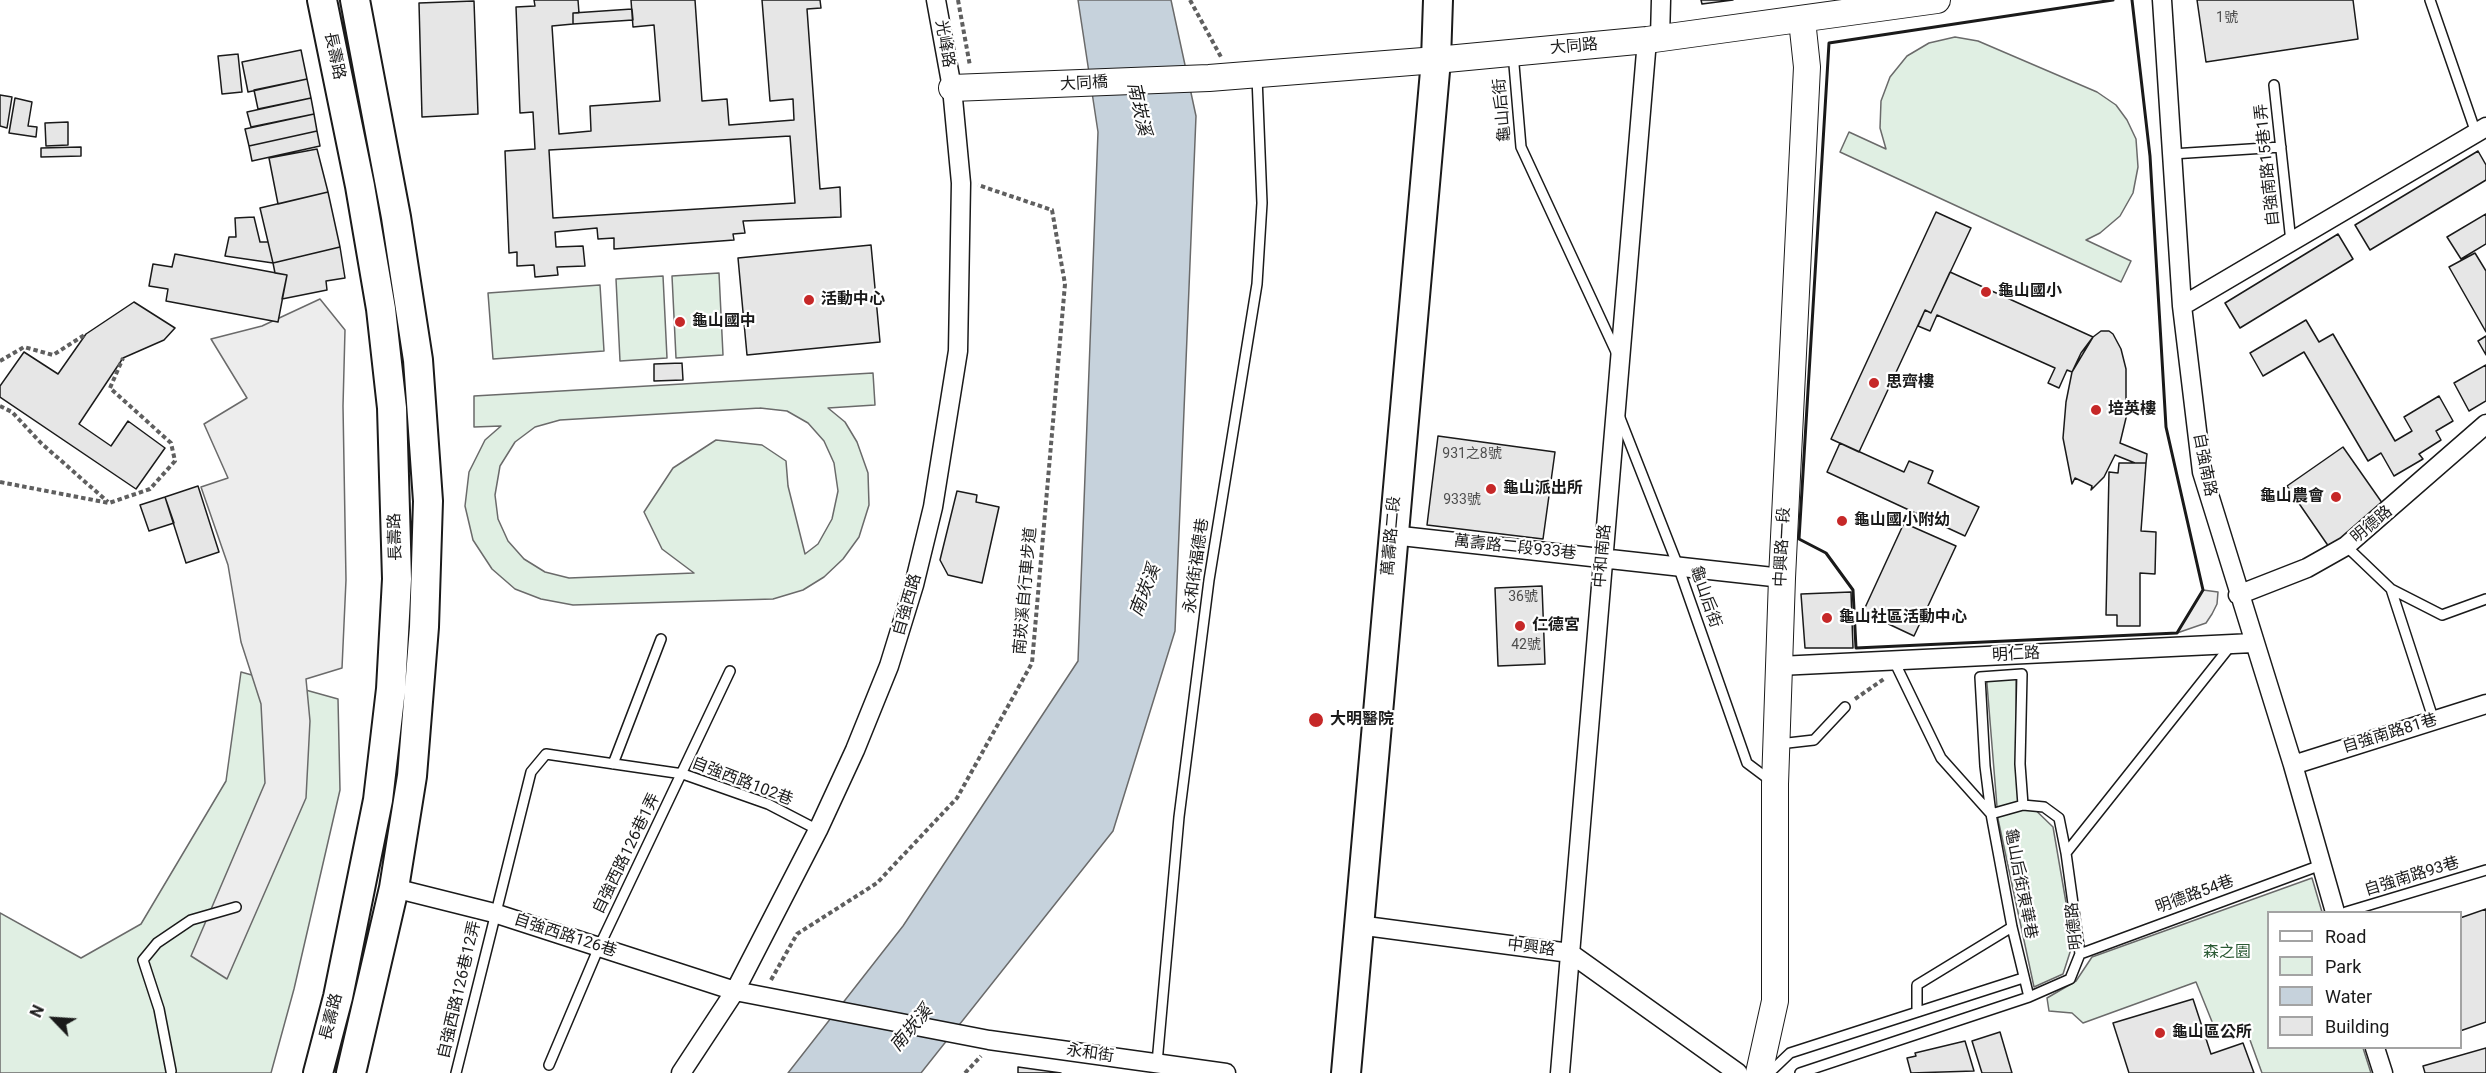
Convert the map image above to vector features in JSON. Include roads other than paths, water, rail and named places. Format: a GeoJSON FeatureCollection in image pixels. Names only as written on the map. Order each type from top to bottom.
{"type":"FeatureCollection","features":[{"type":"Feature","properties":{"kind":"main road","name":"長壽路"},"geometry":{"type":"LineString","coordinates":[[318,1073],[338,997],[378,800],[391,689],[397,579],[392,408],[381,309],[360,186],[322,0]]}},
{"type":"Feature","properties":{"kind":"main road","name":"長壽路"},"geometry":{"type":"LineString","coordinates":[[351,1073],[394,888],[413,764],[424,627],[428,501],[418,360],[396,217],[355,0]]}},
{"type":"Feature","properties":{"kind":"main road","name":"萬壽路二段"},"geometry":{"type":"LineString","coordinates":[[1346,1073],[1436,60],[1438,0]]}},
{"type":"Feature","properties":{"kind":"street","name":"光峰路"},"geometry":{"type":"LineString","coordinates":[[936,0],[961,82]]}},
{"type":"Feature","properties":{"kind":"street","name":"中和南路"},"geometry":{"type":"LineString","coordinates":[[1560,1073],[1619,359],[1653,39],[1661,0]]}},
{"type":"Feature","properties":{"kind":"street","name":"大同路"},"geometry":{"type":"LineString","coordinates":[[1220,77],[1436,60],[1653,39],[1937,0]]}},
{"type":"Feature","properties":{"kind":"street","name":"自強南路"},"geometry":{"type":"LineString","coordinates":[[2162,0],[2182,306],[2202,472],[2238,595],[2293,765],[2335,911]]}},
{"type":"Feature","properties":{"kind":"street","name":"中興路一段"},"geometry":{"type":"LineString","coordinates":[[1759,1073],[1775,1001],[1776,744],[1807,67],[1802,20]]}},
{"type":"Feature","properties":{"kind":"street","name":"大同橋"},"geometry":{"type":"LineString","coordinates":[[961,82],[994,88],[1220,77]]}},
{"type":"Feature","properties":{"kind":"street","name":"自強西路"},"geometry":{"type":"LineString","coordinates":[[681,1073],[735,991],[818,830],[855,750],[889,666],[914,585],[933,507],[958,351],[961,82]]}},
{"type":"Feature","properties":{"kind":"street"},"geometry":{"type":"LineString","coordinates":[[2182,306],[2481,130]]}},
{"type":"Feature","properties":{"kind":"street","name":"明德路"},"geometry":{"type":"LineString","coordinates":[[2238,595],[2307,568],[2346,546],[2486,424]]}},
{"type":"Feature","properties":{"kind":"street","name":"萬壽路二段933巷"},"geometry":{"type":"LineString","coordinates":[[1392,535],[1782,578]]}},
{"type":"Feature","properties":{"kind":"street","name":"明仁路"},"geometry":{"type":"LineString","coordinates":[[1779,666],[1896,665],[2253,643]]}},
{"type":"Feature","properties":{"kind":"street","name":"自強南路81巷"},"geometry":{"type":"LineString","coordinates":[[2293,765],[2486,704]]}},
{"type":"Feature","properties":{"kind":"street","name":"自強西路126巷"},"geometry":{"type":"LineString","coordinates":[[394,888],[494,913],[735,991]]}},
{"type":"Feature","properties":{"kind":"street","name":"中興路"},"geometry":{"type":"LineString","coordinates":[[1358,925],[1570,953],[1738,1073]]}},
{"type":"Feature","properties":{"kind":"street","name":"永和街"},"geometry":{"type":"LineString","coordinates":[[735,991],[989,1040],[1226,1073]]}},
{"type":"Feature","properties":{"kind":"street"},"geometry":{"type":"LineString","coordinates":[[2376,1049],[2383,1073]]}},
{"type":"Feature","properties":{"kind":"lane"},"geometry":{"type":"LineString","coordinates":[[2430,0],[2481,130]]}},
{"type":"Feature","properties":{"kind":"lane","name":"龜山后街"},"geometry":{"type":"LineString","coordinates":[[1513,52],[1521,147],[1619,359]]}},
{"type":"Feature","properties":{"kind":"lane","name":"永和街福德巷"},"geometry":{"type":"LineString","coordinates":[[1157,1063],[1179,817],[1204,616],[1257,284],[1262,203],[1257,74]]}},
{"type":"Feature","properties":{"kind":"lane","name":"自強南路15巷1弄"},"geometry":{"type":"LineString","coordinates":[[2274,85],[2291,242]]}},
{"type":"Feature","properties":{"kind":"lane"},"geometry":{"type":"LineString","coordinates":[[2172,154],[2281,147]]}},
{"type":"Feature","properties":{"kind":"lane","name":"龜山后街"},"geometry":{"type":"LineString","coordinates":[[1616,410],[1678,566],[1747,763],[1775,784]]}},
{"type":"Feature","properties":{"kind":"lane"},"geometry":{"type":"LineString","coordinates":[[2346,546],[2391,589],[2442,615],[2486,599]]}},
{"type":"Feature","properties":{"kind":"lane"},"geometry":{"type":"LineString","coordinates":[[2391,589],[2434,721]]}},
{"type":"Feature","properties":{"kind":"lane"},"geometry":{"type":"LineString","coordinates":[[613,764],[661,639]]}},
{"type":"Feature","properties":{"kind":"lane"},"geometry":{"type":"LineString","coordinates":[[2066,854],[2233,644]]}},
{"type":"Feature","properties":{"kind":"lane","name":"龜山后街東華巷"},"geometry":{"type":"LineString","coordinates":[[1896,665],[1941,758],[1992,814],[2012,927],[2029,998]]}},
{"type":"Feature","properties":{"kind":"lane","name":"自強西路126巷1弄"},"geometry":{"type":"LineString","coordinates":[[549,1065],[599,947],[730,671]]}},
{"type":"Feature","properties":{"kind":"lane"},"geometry":{"type":"LineString","coordinates":[[2022,674],[2020,764],[2023,805],[1992,814],[1985,765],[1980,677],[2022,674]]}},
{"type":"Feature","properties":{"kind":"lane"},"geometry":{"type":"LineString","coordinates":[[1776,744],[1814,740],[1845,707]]}},
{"type":"Feature","properties":{"kind":"lane","name":"自強西路102巷"},"geometry":{"type":"LineString","coordinates":[[546,754],[682,774],[768,804],[818,830]]}},
{"type":"Feature","properties":{"kind":"lane","name":"自強西路126巷12弄"},"geometry":{"type":"LineString","coordinates":[[456,1073],[494,913],[531,772],[546,754]]}},
{"type":"Feature","properties":{"kind":"lane","name":"明德路"},"geometry":{"type":"LineString","coordinates":[[1800,1073],[2029,998],[2070,979],[2080,954],[2060,818],[2044,807],[2023,805]]}},
{"type":"Feature","properties":{"kind":"lane","name":"明德路54巷"},"geometry":{"type":"LineString","coordinates":[[2080,954],[2321,865]]}},
{"type":"Feature","properties":{"kind":"lane","name":"自強南路93巷"},"geometry":{"type":"LineString","coordinates":[[2349,911],[2486,870]]}},
{"type":"Feature","properties":{"kind":"lane"},"geometry":{"type":"LineString","coordinates":[[171,1071],[159,1009],[143,960],[157,943],[191,920],[236,907]]}},
{"type":"Feature","properties":{"kind":"lane"},"geometry":{"type":"LineString","coordinates":[[1917,1012],[1917,985],[2012,927]]}},
{"type":"Feature","properties":{"kind":"lane"},"geometry":{"type":"LineString","coordinates":[[1769,1073],[1790,1053],[2023,978]]}},
{"type":"Feature","properties":{"kind":"water","name":"南崁溪"},"geometry":{"type":"Polygon","coordinates":[[[1078,0],[1171,0],[1196,116],[1175,631],[1113,831],[921,1073],[788,1073],[903,926],[1078,661],[1098,132],[1078,0]]]}},
{"type":"Feature","properties":{"kind":"place","name":"龜山國小"},"geometry":{"type":"Point","coordinates":[1986,292]}},
{"type":"Feature","properties":{"kind":"place","name":"活動中心"},"geometry":{"type":"Point","coordinates":[809,300]}},
{"type":"Feature","properties":{"kind":"place","name":"龜山國中"},"geometry":{"type":"Point","coordinates":[680,322]}},
{"type":"Feature","properties":{"kind":"place","name":"思齊樓"},"geometry":{"type":"Point","coordinates":[1874,383]}},
{"type":"Feature","properties":{"kind":"place","name":"培英樓"},"geometry":{"type":"Point","coordinates":[2096,410]}},
{"type":"Feature","properties":{"kind":"place","name":"龜山派出所"},"geometry":{"type":"Point","coordinates":[1491,489]}},
{"type":"Feature","properties":{"kind":"place","name":"龜山農會"},"geometry":{"type":"Point","coordinates":[2336,497]}},
{"type":"Feature","properties":{"kind":"place","name":"龜山國小附幼"},"geometry":{"type":"Point","coordinates":[1842,521]}},
{"type":"Feature","properties":{"kind":"place","name":"龜山社區活動中心"},"geometry":{"type":"Point","coordinates":[1827,618]}},
{"type":"Feature","properties":{"kind":"place","name":"仁德宮"},"geometry":{"type":"Point","coordinates":[1520,626]}},
{"type":"Feature","properties":{"kind":"place","name":"大明醫院"},"geometry":{"type":"Point","coordinates":[1316,720]}},
{"type":"Feature","properties":{"kind":"place","name":"龜山區公所"},"geometry":{"type":"Point","coordinates":[2160,1033]}},
{"type":"Feature","properties":{"kind":"park label","name":"森之園"},"geometry":{"type":"Point","coordinates":[2227,953]}}]}
